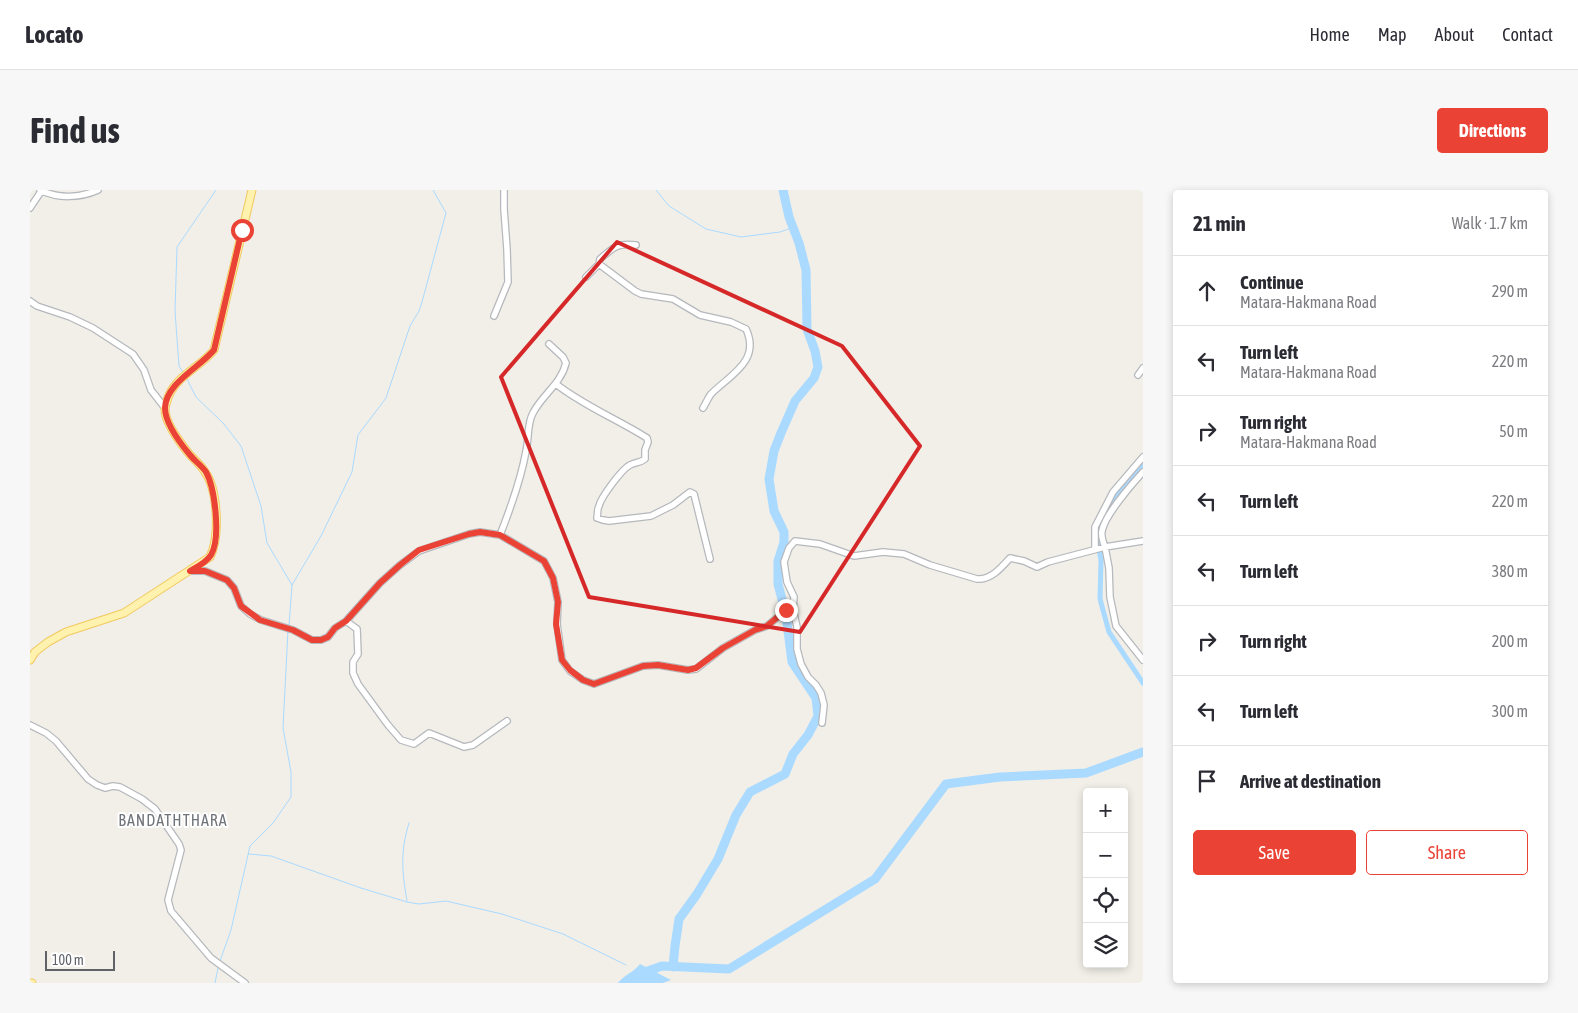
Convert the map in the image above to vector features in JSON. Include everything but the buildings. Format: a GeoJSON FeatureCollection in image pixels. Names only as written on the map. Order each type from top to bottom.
{"type":"FeatureCollection","features":[{"type":"Feature","properties":{"kind":"main road"},"geometry":{"type":"LineString","coordinates":[[30,660],[35,652],[66,632],[124,613],[210,557],[214,549],[216,535],[212,486],[205,471],[176,436],[168,420],[165,408],[171,392],[181,379],[214,350],[252,190]]}},
{"type":"Feature","properties":{"kind":"street"},"geometry":{"type":"LineString","coordinates":[[30,208],[41,190],[57,196],[63,196],[83,195],[98,190]]}},
{"type":"Feature","properties":{"kind":"street"},"geometry":{"type":"LineString","coordinates":[[494,316],[508,282],[504,190]]}},
{"type":"Feature","properties":{"kind":"street"},"geometry":{"type":"LineString","coordinates":[[586,277],[599,264],[600,259],[614,246],[624,244],[636,245]]}},
{"type":"Feature","properties":{"kind":"street"},"geometry":{"type":"LineString","coordinates":[[599,264],[641,294],[674,299],[700,315],[731,322],[746,329],[750,338],[750,348],[743,365],[736,374],[710,396],[703,408]]}},
{"type":"Feature","properties":{"kind":"street"},"geometry":{"type":"LineString","coordinates":[[30,301],[37,306],[70,317],[93,328],[133,354],[144,370],[151,390],[165,408]]}},
{"type":"Feature","properties":{"kind":"street"},"geometry":{"type":"LineString","coordinates":[[500,535],[515,497],[532,414],[564,371],[566,363],[549,344]]}},
{"type":"Feature","properties":{"kind":"street"},"geometry":{"type":"LineString","coordinates":[[1138,375],[1143,368]]}},
{"type":"Feature","properties":{"kind":"street"},"geometry":{"type":"LineString","coordinates":[[556,384],[583,403],[619,420],[647,438],[648,442],[644,450],[645,459],[642,462],[629,465],[622,472],[599,505],[597,518],[609,521],[651,516],[673,505],[690,492],[694,494],[710,559]]}},
{"type":"Feature","properties":{"kind":"street"},"geometry":{"type":"LineString","coordinates":[[1143,457],[1113,492],[1095,527],[1099,548],[1109,568],[1110,597],[1116,626],[1143,660]]}},
{"type":"Feature","properties":{"kind":"street"},"geometry":{"type":"LineString","coordinates":[[1099,548],[1104,526],[1126,489],[1143,472]]}},
{"type":"Feature","properties":{"kind":"street"},"geometry":{"type":"LineString","coordinates":[[190,571],[205,571],[227,580],[234,588],[241,606],[260,620],[288,628],[312,640],[321,640],[328,637],[335,628],[346,621],[380,583],[419,550],[469,534],[480,532],[500,535],[544,561],[553,578],[558,602],[556,624],[562,660],[570,670],[583,680],[594,684],[643,666],[658,665],[688,670],[696,668],[723,648],[755,630],[767,626],[786,610],[793,609]]}},
{"type":"Feature","properties":{"kind":"street"},"geometry":{"type":"LineString","coordinates":[[822,723],[824,705],[821,693],[808,677],[801,664],[797,649],[797,627],[793,609],[794,597],[787,582],[784,562],[789,548],[795,541],[820,544],[854,556],[883,552],[904,554],[930,565],[977,579],[984,579],[997,571],[1010,558],[1024,561],[1037,567],[1048,562],[1099,548],[1143,541]]}},
{"type":"Feature","properties":{"kind":"street"},"geometry":{"type":"LineString","coordinates":[[346,621],[358,630],[358,654],[353,662],[353,673],[358,684],[388,725],[402,740],[414,744],[429,733],[464,747],[473,745],[507,721]]}},
{"type":"Feature","properties":{"kind":"street"},"geometry":{"type":"LineString","coordinates":[[30,725],[46,733],[56,741],[88,779],[105,788],[120,787],[142,799],[155,809],[179,844],[181,850],[168,900],[171,911],[211,958],[245,983]]}},
{"type":"Feature","properties":{"kind":"highlighted area"},"geometry":{"type":"Polygon","coordinates":[[[617,242],[842,346],[920,446],[800,632],[589,597],[501,377],[617,242]]]}},
{"type":"Feature","properties":{"kind":"water"},"geometry":{"type":"Polygon","coordinates":[[[640,964],[671,980],[663,983],[618,983],[640,964]]]}},
{"type":"Feature","properties":{"kind":"waterway"},"geometry":{"type":"LineString","coordinates":[[184,374],[179,366],[175,311],[177,247],[216,190]]}},
{"type":"Feature","properties":{"kind":"waterway"},"geometry":{"type":"LineString","coordinates":[[289,626],[292,585],[321,536],[352,472],[358,435],[386,398],[410,326],[422,302],[446,213],[433,190]]}},
{"type":"Feature","properties":{"kind":"waterway"},"geometry":{"type":"LineString","coordinates":[[656,190],[669,206],[706,229],[741,237],[780,232],[794,227]]}},
{"type":"Feature","properties":{"kind":"waterway"},"geometry":{"type":"LineString","coordinates":[[783,190],[789,217],[799,243],[806,270],[807,329],[815,351],[818,367],[814,378],[795,401],[774,451],[769,479],[774,511],[784,532],[784,542],[778,561],[778,584],[784,607]]}},
{"type":"Feature","properties":{"kind":"waterway"},"geometry":{"type":"LineString","coordinates":[[186,377],[196,397],[223,423],[241,446],[261,506],[267,543],[292,585]]}},
{"type":"Feature","properties":{"kind":"waterway"},"geometry":{"type":"LineString","coordinates":[[1143,465],[1122,489],[1104,517],[1097,540],[1101,560],[1100,599],[1109,632],[1143,683]]}},
{"type":"Feature","properties":{"kind":"waterway"},"geometry":{"type":"LineString","coordinates":[[673,967],[679,919],[718,859],[736,815],[750,792],[785,774],[793,754],[808,735],[818,716],[816,698],[792,662],[786,615]]}},
{"type":"Feature","properties":{"kind":"waterway"},"geometry":{"type":"LineString","coordinates":[[220,961],[231,930],[250,846],[273,823],[291,797],[291,772],[283,728],[288,630]]}},
{"type":"Feature","properties":{"kind":"waterway"},"geometry":{"type":"LineString","coordinates":[[630,983],[639,974],[662,966],[729,969],[875,879],[946,784],[1000,777],[1086,773],[1143,752]]}},
{"type":"Feature","properties":{"kind":"waterway"},"geometry":{"type":"LineString","coordinates":[[407,901],[403,862],[404,843],[409,823]]}},
{"type":"Feature","properties":{"kind":"waterway"},"geometry":{"type":"LineString","coordinates":[[249,854],[271,856],[407,902],[419,904],[446,901],[502,914],[563,934],[626,965]]}},
{"type":"Feature","properties":{"kind":"waterway"},"geometry":{"type":"LineString","coordinates":[[215,983],[218,968]]}},
{"type":"Feature","properties":{"kind":"district","name":"BANDATHTHARA"},"geometry":{"type":"Point","coordinates":[173,820]}},
{"type":"Feature","properties":{"kind":"route"},"geometry":{"type":"LineString","coordinates":[[242,230],[214,350],[181,379],[171,392],[165,408],[168,420],[176,436],[205,471],[212,486],[216,535],[214,549],[210,557],[190,571],[205,571],[227,580],[234,588],[241,606],[250,614],[260,620],[293,630],[312,640],[321,640],[328,637],[335,628],[346,621],[380,583],[419,550],[480,532],[500,535],[544,561],[553,578],[558,602],[556,624],[562,660],[570,670],[583,680],[594,684],[643,666],[658,665],[688,670],[696,668],[723,648],[755,630],[767,626],[786,610]]}}]}
